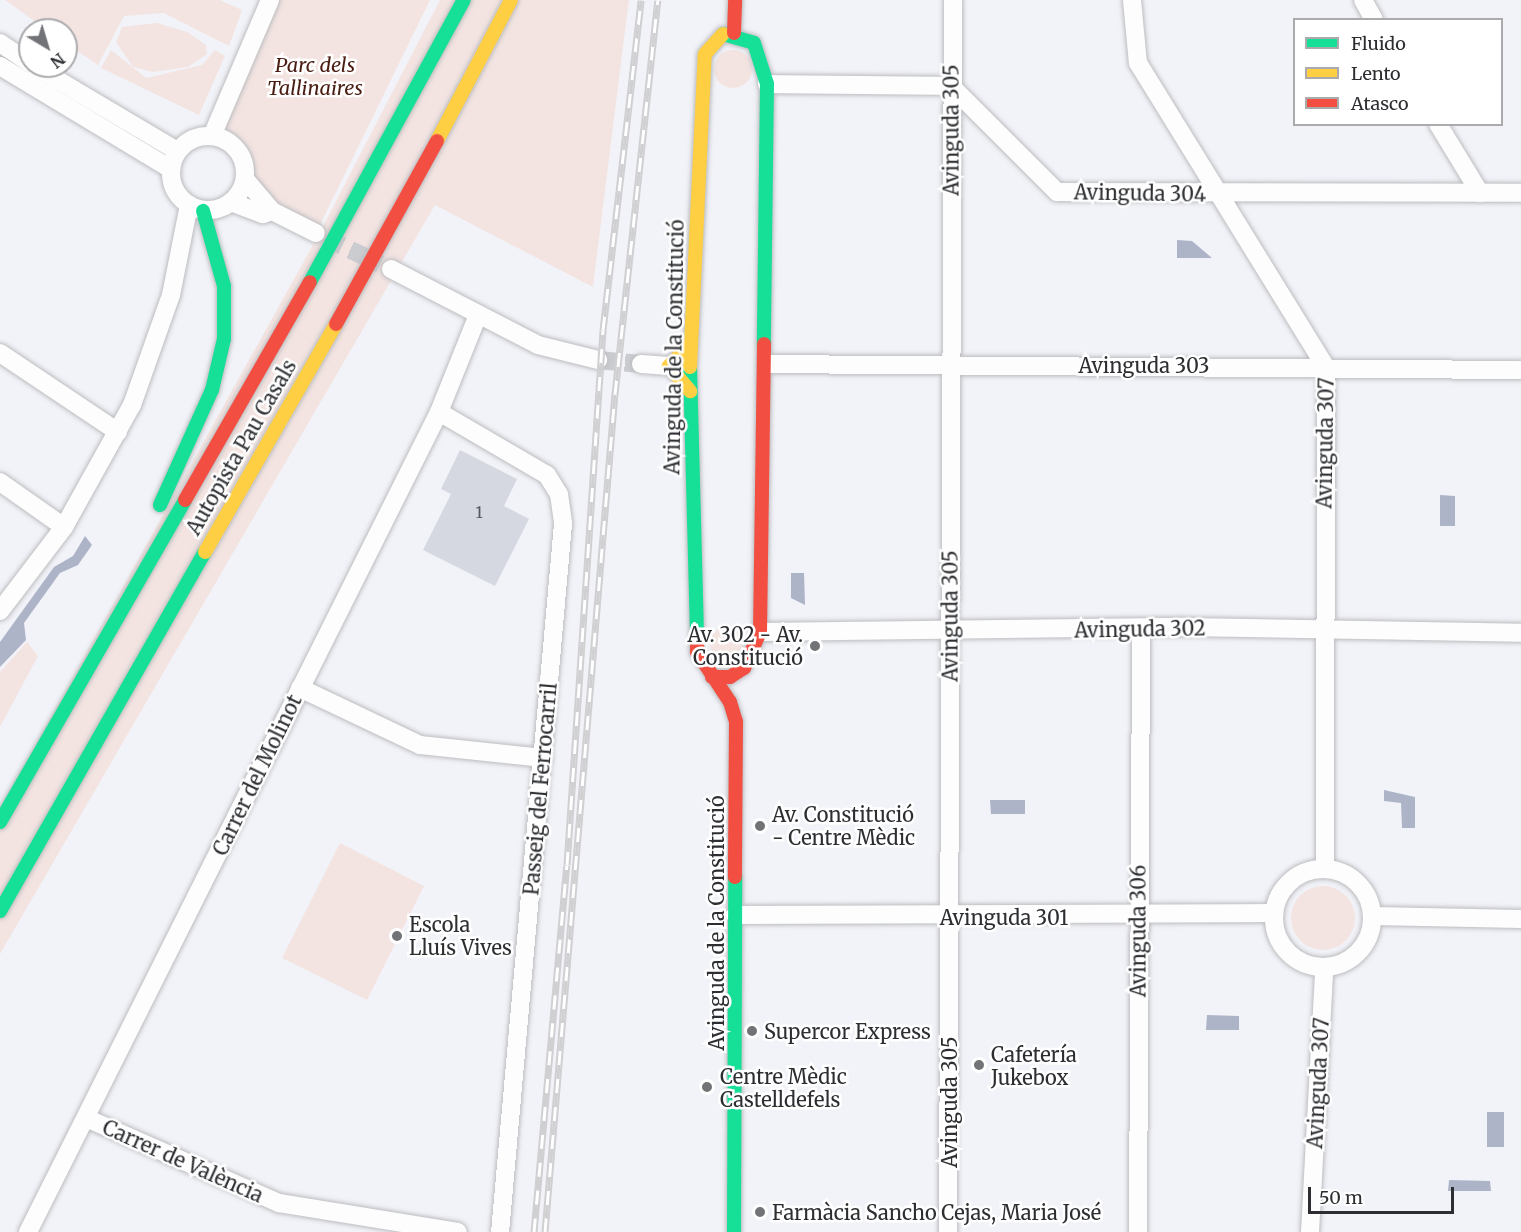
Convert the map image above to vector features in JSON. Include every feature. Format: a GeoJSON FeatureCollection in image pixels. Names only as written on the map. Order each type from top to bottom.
{"type":"FeatureCollection","features":[{"type":"Feature","properties":{"kind":"main road","name":"Autopista Pau Casals"},"geometry":{"type":"LineString","coordinates":[[0,822],[314,275],[464,0]]}},
{"type":"Feature","properties":{"kind":"main road","name":"Autopista Pau Casals"},"geometry":{"type":"LineString","coordinates":[[0,911],[402,208],[512,0]]}},
{"type":"Feature","properties":{"kind":"main road"},"geometry":{"type":"LineString","coordinates":[[734,33],[735,0]]}},
{"type":"Feature","properties":{"kind":"main road","name":"Avinguda de la Constitució"},"geometry":{"type":"LineString","coordinates":[[734,1232],[736,722],[746,692],[748,663],[760,632],[766,364],[767,84],[754,43],[734,33],[718,35],[705,54],[690,345],[690,391],[694,634],[697,652],[736,722]]}},
{"type":"Feature","properties":{"kind":"main road"},"geometry":{"type":"LineString","coordinates":[[153,518],[212,390],[222,349],[224,286],[196,208]]}},
{"type":"Feature","properties":{"kind":"main road"},"geometry":{"type":"LineString","coordinates":[[690,345],[669,366],[690,391]]}},
{"type":"Feature","properties":{"kind":"main road"},"geometry":{"type":"LineString","coordinates":[[0,822],[143,540]]}},
{"type":"Feature","properties":{"kind":"main road"},"geometry":{"type":"LineString","coordinates":[[712,677],[730,677],[748,663]]}},
{"type":"Feature","properties":{"kind":"street"},"geometry":{"type":"LineString","coordinates":[[212,136],[270,0]]}},
{"type":"Feature","properties":{"kind":"street","name":"Avinguda 305"},"geometry":{"type":"LineString","coordinates":[[948,1232],[953,0]]}},
{"type":"Feature","properties":{"kind":"street","name":"Avinguda 307"},"geometry":{"type":"LineString","coordinates":[[1132,0],[1138,63],[1326,367],[1322,631],[1325,868]]}},
{"type":"Feature","properties":{"kind":"street"},"geometry":{"type":"LineString","coordinates":[[1363,0],[1373,18]]}},
{"type":"Feature","properties":{"kind":"street"},"geometry":{"type":"LineString","coordinates":[[0,43],[18,55]]}},
{"type":"Feature","properties":{"kind":"street"},"geometry":{"type":"LineString","coordinates":[[0,66],[171,169]]}},
{"type":"Feature","properties":{"kind":"street"},"geometry":{"type":"LineString","coordinates":[[54,78],[177,151]]}},
{"type":"Feature","properties":{"kind":"street"},"geometry":{"type":"LineString","coordinates":[[767,84],[951,86]]}},
{"type":"Feature","properties":{"kind":"street","name":"Avinguda 304"},"geometry":{"type":"LineString","coordinates":[[951,86],[1057,192],[1521,193]]}},
{"type":"Feature","properties":{"kind":"street"},"geometry":{"type":"LineString","coordinates":[[1439,126],[1480,193]]}},
{"type":"Feature","properties":{"kind":"street"},"geometry":{"type":"LineString","coordinates":[[196,208],[177,191],[171,169],[177,151],[194,138],[212,136],[238,152],[245,179],[272,211],[316,234]]}},
{"type":"Feature","properties":{"kind":"street"},"geometry":{"type":"LineString","coordinates":[[231,202],[245,179]]}},
{"type":"Feature","properties":{"kind":"street"},"geometry":{"type":"LineString","coordinates":[[196,208],[231,202],[263,214],[272,211]]}},
{"type":"Feature","properties":{"kind":"street"},"geometry":{"type":"LineString","coordinates":[[0,611],[64,527],[118,432],[171,295],[196,208]]}},
{"type":"Feature","properties":{"kind":"street"},"geometry":{"type":"LineString","coordinates":[[391,269],[538,345],[598,360]]}},
{"type":"Feature","properties":{"kind":"street","name":"Carrer del Molinot"},"geometry":{"type":"LineString","coordinates":[[28,1232],[439,412],[478,315]]}},
{"type":"Feature","properties":{"kind":"street"},"geometry":{"type":"LineString","coordinates":[[0,353],[118,432]]}},
{"type":"Feature","properties":{"kind":"street"},"geometry":{"type":"LineString","coordinates":[[641,364],[669,366]]}},
{"type":"Feature","properties":{"kind":"street","name":"Avinguda 303"},"geometry":{"type":"LineString","coordinates":[[766,364],[1521,370]]}},
{"type":"Feature","properties":{"kind":"street","name":"Passeig del Ferrocarril"},"geometry":{"type":"LineString","coordinates":[[439,412],[531,461],[559,494],[563,524],[500,1232]]}},
{"type":"Feature","properties":{"kind":"street"},"geometry":{"type":"LineString","coordinates":[[0,482],[64,527]]}},
{"type":"Feature","properties":{"kind":"street","name":"Avinguda 302"},"geometry":{"type":"LineString","coordinates":[[760,632],[950,633],[1141,629],[1521,633]]}},
{"type":"Feature","properties":{"kind":"street","name":"Avinguda 306"},"geometry":{"type":"LineString","coordinates":[[1138,1232],[1137,917],[1141,629]]}},
{"type":"Feature","properties":{"kind":"street"},"geometry":{"type":"LineString","coordinates":[[300,688],[420,745],[543,758]]}},
{"type":"Feature","properties":{"kind":"street"},"geometry":{"type":"LineString","coordinates":[[1325,868],[1352,878],[1374,916],[1363,944],[1346,963],[1324,970],[1299,964],[1281,944],[1274,913],[1287,883],[1325,868]]}},
{"type":"Feature","properties":{"kind":"street","name":"Avinguda 301"},"geometry":{"type":"LineString","coordinates":[[735,915],[1137,917],[1274,913]]}},
{"type":"Feature","properties":{"kind":"street"},"geometry":{"type":"LineString","coordinates":[[1374,916],[1521,919]]}},
{"type":"Feature","properties":{"kind":"street","name":"Avinguda 307"},"geometry":{"type":"LineString","coordinates":[[1310,1232],[1324,970]]}},
{"type":"Feature","properties":{"kind":"street","name":"Carrer de València"},"geometry":{"type":"LineString","coordinates":[[86,1118],[279,1203],[458,1232]]}},
{"type":"Feature","properties":{"kind":"green space"},"geometry":{"type":"Polygon","coordinates":[[[5,0],[220,0],[242,10],[229,46],[164,13],[124,16],[98,65],[78,51],[78,18],[30,18],[5,0]]]}},
{"type":"Feature","properties":{"kind":"green space","name":"Parc dels Tallinaires"},"geometry":{"type":"Polygon","coordinates":[[[270,0],[430,0],[316,233],[253,197],[238,152],[221,138],[224,110],[270,0]]]}},
{"type":"Feature","properties":{"kind":"green space"},"geometry":{"type":"Polygon","coordinates":[[[440,0],[629,0],[593,287],[435,205],[0,954],[0,808],[319,234],[440,0]]]}},
{"type":"Feature","properties":{"kind":"green space"},"geometry":{"type":"Polygon","coordinates":[[[157,23],[187,32],[206,45],[207,54],[188,67],[153,72],[133,67],[116,42],[122,27],[157,23]]]}},
{"type":"Feature","properties":{"kind":"green space"},"geometry":{"type":"Polygon","coordinates":[[[111,50],[146,78],[202,65],[215,50],[225,56],[199,115],[101,68],[111,50]]]}},
{"type":"Feature","properties":{"kind":"green space"},"geometry":{"type":"Polygon","coordinates":[[[733,50],[747,55],[752,69],[747,83],[733,88],[719,83],[714,69],[719,55],[733,50]]]}},
{"type":"Feature","properties":{"kind":"green space"},"geometry":{"type":"Polygon","coordinates":[[[727,627],[739,632],[744,644],[739,656],[727,661],[715,656],[710,644],[715,632],[727,627]]]}},
{"type":"Feature","properties":{"kind":"green space"},"geometry":{"type":"Polygon","coordinates":[[[27,642],[38,656],[0,727],[0,672],[27,642]]]}},
{"type":"Feature","properties":{"kind":"green space"},"geometry":{"type":"Polygon","coordinates":[[[340,843],[424,886],[367,1000],[282,958],[340,843]]]}},
{"type":"Feature","properties":{"kind":"green space"},"geometry":{"type":"Polygon","coordinates":[[[1323,886],[1341,892],[1349,900],[1355,918],[1349,936],[1341,944],[1323,950],[1305,944],[1297,936],[1291,918],[1297,900],[1305,892],[1323,886]]]}},
{"type":"Feature","properties":{"kind":"water"},"geometry":{"type":"Polygon","coordinates":[[[1177,240],[1192,241],[1212,258],[1177,258],[1177,240]]]}},
{"type":"Feature","properties":{"kind":"water"},"geometry":{"type":"Polygon","coordinates":[[[1440,495],[1455,496],[1455,526],[1440,526],[1440,495]]]}},
{"type":"Feature","properties":{"kind":"water"},"geometry":{"type":"Polygon","coordinates":[[[85,536],[92,545],[78,565],[60,573],[24,623],[26,640],[0,667],[0,642],[54,567],[73,556],[85,536]]]}},
{"type":"Feature","properties":{"kind":"water"},"geometry":{"type":"Polygon","coordinates":[[[791,573],[804,573],[805,605],[791,598],[791,573]]]}},
{"type":"Feature","properties":{"kind":"water"},"geometry":{"type":"Polygon","coordinates":[[[1384,790],[1415,797],[1415,828],[1402,828],[1401,803],[1384,801],[1384,790]]]}},
{"type":"Feature","properties":{"kind":"water"},"geometry":{"type":"Polygon","coordinates":[[[990,800],[1025,800],[1025,814],[991,814],[990,800]]]}},
{"type":"Feature","properties":{"kind":"water"},"geometry":{"type":"Polygon","coordinates":[[[1207,1015],[1239,1016],[1239,1030],[1206,1030],[1207,1015]]]}},
{"type":"Feature","properties":{"kind":"water"},"geometry":{"type":"Polygon","coordinates":[[[1487,1112],[1504,1112],[1504,1147],[1487,1147],[1487,1112]]]}},
{"type":"Feature","properties":{"kind":"water"},"geometry":{"type":"Polygon","coordinates":[[[1449,1180],[1490,1181],[1491,1191],[1448,1191],[1449,1180]]]}},
{"type":"Feature","properties":{"kind":"building"},"geometry":{"type":"Polygon","coordinates":[[[460,450],[517,479],[504,506],[529,519],[495,586],[423,550],[451,494],[441,489],[460,450]]]}},
{"type":"Feature","properties":{"kind":"tunnel"},"geometry":{"type":"LineString","coordinates":[[326,238],[380,264]]}},
{"type":"Feature","properties":{"kind":"tunnel"},"geometry":{"type":"LineString","coordinates":[[598,360],[641,364]]}},
{"type":"Feature","properties":{"kind":"railway"},"geometry":{"type":"LineString","coordinates":[[534,1232],[567,865],[603,330],[641,0]]}},
{"type":"Feature","properties":{"kind":"railway"},"geometry":{"type":"LineString","coordinates":[[545,1232],[615,394],[658,0]]}},
{"type":"Feature","properties":{"kind":"traffic: fast"},"geometry":{"type":"LineString","coordinates":[[310,282],[464,0]]}},
{"type":"Feature","properties":{"kind":"traffic: fast"},"geometry":{"type":"LineString","coordinates":[[723,34],[754,43],[767,84],[764,344]]}},
{"type":"Feature","properties":{"kind":"traffic: fast"},"geometry":{"type":"LineString","coordinates":[[160,505],[212,390],[224,339],[224,286],[203,211]]}},
{"type":"Feature","properties":{"kind":"traffic: fast"},"geometry":{"type":"LineString","coordinates":[[690,367],[697,638]]}},
{"type":"Feature","properties":{"kind":"traffic: fast"},"geometry":{"type":"LineString","coordinates":[[0,822],[185,500]]}},
{"type":"Feature","properties":{"kind":"traffic: fast"},"geometry":{"type":"LineString","coordinates":[[0,911],[205,552]]}},
{"type":"Feature","properties":{"kind":"traffic: fast"},"geometry":{"type":"LineString","coordinates":[[734,1232],[735,877]]}},
{"type":"Feature","properties":{"kind":"traffic: slow"},"geometry":{"type":"LineString","coordinates":[[437,141],[511,0]]}},
{"type":"Feature","properties":{"kind":"traffic: slow"},"geometry":{"type":"LineString","coordinates":[[690,367],[705,54],[723,34]]}},
{"type":"Feature","properties":{"kind":"traffic: slow"},"geometry":{"type":"LineString","coordinates":[[205,552],[336,324]]}},
{"type":"Feature","properties":{"kind":"traffic: slow"},"geometry":{"type":"LineString","coordinates":[[690,345],[669,366],[690,391]]}},
{"type":"Feature","properties":{"kind":"traffic: jam"},"geometry":{"type":"LineString","coordinates":[[734,33],[735,0]]}},
{"type":"Feature","properties":{"kind":"traffic: jam"},"geometry":{"type":"LineString","coordinates":[[336,324],[437,141]]}},
{"type":"Feature","properties":{"kind":"traffic: jam"},"geometry":{"type":"LineString","coordinates":[[185,500],[310,282]]}},
{"type":"Feature","properties":{"kind":"traffic: jam"},"geometry":{"type":"LineString","coordinates":[[712,677],[730,677],[744,668],[760,632],[764,344]]}},
{"type":"Feature","properties":{"kind":"traffic: jam"},"geometry":{"type":"LineString","coordinates":[[697,638],[697,652],[730,702],[736,722],[735,877]]}},
{"type":"Feature","properties":{"kind":"place","name":"Av. 302 - Av. Constitució"},"geometry":{"type":"Point","coordinates":[815,646]}},
{"type":"Feature","properties":{"kind":"place","name":"Av. Constitució - Centre Mèdic"},"geometry":{"type":"Point","coordinates":[760,826]}},
{"type":"Feature","properties":{"kind":"place","name":"Escola Lluís Vives"},"geometry":{"type":"Point","coordinates":[397,936]}},
{"type":"Feature","properties":{"kind":"place","name":"Supercor Express"},"geometry":{"type":"Point","coordinates":[752,1031]}},
{"type":"Feature","properties":{"kind":"place","name":"Cafetería Jukebox"},"geometry":{"type":"Point","coordinates":[979,1065]}},
{"type":"Feature","properties":{"kind":"place","name":"Centre Mèdic Castelldefels"},"geometry":{"type":"Point","coordinates":[707,1087]}},
{"type":"Feature","properties":{"kind":"place","name":"Farmàcia Sancho Cejas, Maria José"},"geometry":{"type":"Point","coordinates":[760,1212]}}]}
